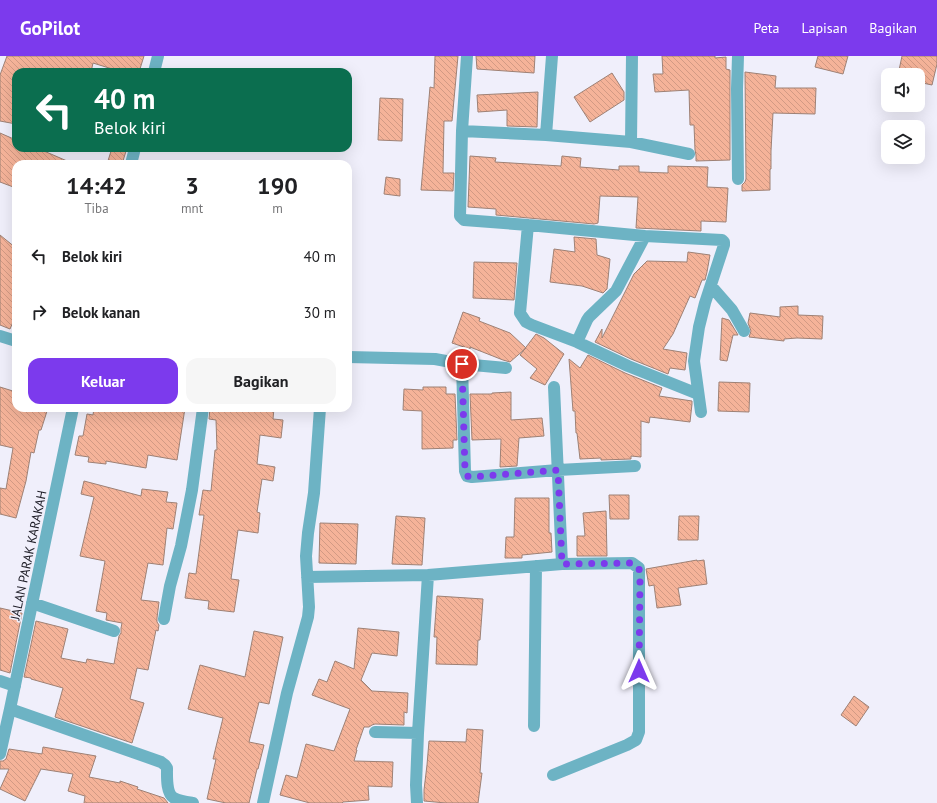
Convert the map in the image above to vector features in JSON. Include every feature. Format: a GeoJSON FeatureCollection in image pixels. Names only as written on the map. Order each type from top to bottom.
{"type":"FeatureCollection","features":[{"type":"Feature","properties":{"kind":"street"},"geometry":{"type":"LineString","coordinates":[[155,68],[158,56]]}},
{"type":"Feature","properties":{"kind":"street"},"geometry":{"type":"LineString","coordinates":[[466,56],[460,216],[464,220],[645,236],[722,240],[724,242],[705,303],[699,327],[694,361],[701,412]]}},
{"type":"Feature","properties":{"kind":"street"},"geometry":{"type":"LineString","coordinates":[[546,135],[552,56]]}},
{"type":"Feature","properties":{"kind":"street"},"geometry":{"type":"LineString","coordinates":[[631,142],[632,56]]}},
{"type":"Feature","properties":{"kind":"street"},"geometry":{"type":"LineString","coordinates":[[738,56],[738,179]]}},
{"type":"Feature","properties":{"kind":"street"},"geometry":{"type":"LineString","coordinates":[[462,131],[546,135],[631,142],[689,154]]}},
{"type":"Feature","properties":{"kind":"street"},"geometry":{"type":"LineString","coordinates":[[528,225],[520,313],[526,322],[577,342],[628,366],[698,394]]}},
{"type":"Feature","properties":{"kind":"street"},"geometry":{"type":"LineString","coordinates":[[577,342],[589,317],[616,291],[645,236]]}},
{"type":"Feature","properties":{"kind":"street"},"geometry":{"type":"LineString","coordinates":[[711,286],[732,310],[744,331]]}},
{"type":"Feature","properties":{"kind":"street"},"geometry":{"type":"LineString","coordinates":[[0,336],[12,340]]}},
{"type":"Feature","properties":{"kind":"street"},"geometry":{"type":"LineString","coordinates":[[352,357],[435,359],[462,364],[506,368]]}},
{"type":"Feature","properties":{"kind":"street"},"geometry":{"type":"LineString","coordinates":[[462,364],[465,471],[467,476],[472,477],[635,466]]}},
{"type":"Feature","properties":{"kind":"street"},"geometry":{"type":"LineString","coordinates":[[554,387],[562,564]]}},
{"type":"Feature","properties":{"kind":"street","name":"JALAN PARAK KARAKAH"},"geometry":{"type":"LineString","coordinates":[[0,754],[72,412]]}},
{"type":"Feature","properties":{"kind":"street"},"geometry":{"type":"LineString","coordinates":[[164,618],[170,586],[181,546],[192,490],[202,412]]}},
{"type":"Feature","properties":{"kind":"street"},"geometry":{"type":"LineString","coordinates":[[263,803],[287,693],[310,607],[306,556],[314,493],[320,412]]}},
{"type":"Feature","properties":{"kind":"street"},"geometry":{"type":"LineString","coordinates":[[307,577],[428,575],[562,564],[632,563],[639,568],[639,732],[636,740],[627,745],[553,774]]}},
{"type":"Feature","properties":{"kind":"street"},"geometry":{"type":"LineString","coordinates":[[534,726],[536,566]]}},
{"type":"Feature","properties":{"kind":"street"},"geometry":{"type":"LineString","coordinates":[[417,803],[416,785],[418,733],[428,575]]}},
{"type":"Feature","properties":{"kind":"street"},"geometry":{"type":"LineString","coordinates":[[32,603],[114,630]]}},
{"type":"Feature","properties":{"kind":"street"},"geometry":{"type":"LineString","coordinates":[[0,681],[15,686]]}},
{"type":"Feature","properties":{"kind":"street"},"geometry":{"type":"LineString","coordinates":[[10,709],[161,762],[167,768],[169,792],[171,796],[175,799],[193,803]]}},
{"type":"Feature","properties":{"kind":"street"},"geometry":{"type":"LineString","coordinates":[[375,732],[418,733]]}},
{"type":"Feature","properties":{"kind":"building"},"geometry":{"type":"Polygon","coordinates":[[[7,56],[144,56],[140,68],[109,68],[93,63],[92,68],[12,68],[12,123],[0,121],[0,75],[7,56]]]}},
{"type":"Feature","properties":{"kind":"building"},"geometry":{"type":"Polygon","coordinates":[[[435,56],[458,56],[452,121],[444,121],[443,173],[454,173],[453,191],[421,190],[430,87],[434,88],[435,56]]]}},
{"type":"Feature","properties":{"kind":"building"},"geometry":{"type":"Polygon","coordinates":[[[476,56],[535,56],[534,73],[477,69],[476,56]]]}},
{"type":"Feature","properties":{"kind":"building"},"geometry":{"type":"Polygon","coordinates":[[[662,56],[726,57],[726,69],[730,70],[730,160],[696,161],[694,125],[690,125],[689,90],[655,92],[653,74],[663,74],[662,56]]]}},
{"type":"Feature","properties":{"kind":"building"},"geometry":{"type":"Polygon","coordinates":[[[818,56],[848,56],[843,74],[815,67],[818,56]]]}},
{"type":"Feature","properties":{"kind":"building"},"geometry":{"type":"Polygon","coordinates":[[[902,56],[937,56],[937,64],[932,85],[925,84],[925,68],[899,68],[902,56]]]}},
{"type":"Feature","properties":{"kind":"building"},"geometry":{"type":"Polygon","coordinates":[[[745,72],[776,76],[775,88],[816,88],[815,114],[773,113],[770,190],[742,191],[742,185],[746,179],[745,72]]]}},
{"type":"Feature","properties":{"kind":"building"},"geometry":{"type":"Polygon","coordinates":[[[612,73],[624,92],[624,100],[590,122],[574,97],[612,73]]]}},
{"type":"Feature","properties":{"kind":"building"},"geometry":{"type":"Polygon","coordinates":[[[538,92],[537,127],[507,126],[507,110],[478,112],[477,95],[538,92]]]}},
{"type":"Feature","properties":{"kind":"building"},"geometry":{"type":"Polygon","coordinates":[[[380,98],[403,99],[402,141],[378,140],[380,98]]]}},
{"type":"Feature","properties":{"kind":"building"},"geometry":{"type":"Polygon","coordinates":[[[0,133],[12,138],[12,152],[46,152],[65,160],[12,160],[12,186],[0,182],[0,133]]]}},
{"type":"Feature","properties":{"kind":"building"},"geometry":{"type":"Polygon","coordinates":[[[111,152],[126,152],[123,160],[108,160],[111,152]]]}},
{"type":"Feature","properties":{"kind":"building"},"geometry":{"type":"Polygon","coordinates":[[[470,156],[496,158],[495,162],[561,166],[562,156],[581,158],[580,167],[619,170],[619,166],[639,166],[639,172],[668,173],[668,166],[708,167],[707,187],[728,188],[726,222],[701,221],[701,231],[636,228],[638,197],[600,196],[598,223],[594,224],[496,215],[496,209],[468,207],[470,156]]]}},
{"type":"Feature","properties":{"kind":"building"},"geometry":{"type":"Polygon","coordinates":[[[386,177],[400,179],[400,196],[384,194],[386,177]]]}},
{"type":"Feature","properties":{"kind":"building"},"geometry":{"type":"Polygon","coordinates":[[[0,235],[12,245],[12,324],[10,329],[0,325],[0,235]]]}},
{"type":"Feature","properties":{"kind":"building"},"geometry":{"type":"Polygon","coordinates":[[[574,237],[596,239],[597,255],[610,259],[607,289],[603,293],[582,286],[550,282],[554,249],[575,252],[574,237]]]}},
{"type":"Feature","properties":{"kind":"building"},"geometry":{"type":"Polygon","coordinates":[[[688,252],[710,255],[705,280],[702,280],[695,298],[690,296],[673,334],[663,349],[687,353],[685,370],[670,368],[668,374],[595,342],[602,329],[602,338],[634,274],[647,261],[687,262],[688,252]]]}},
{"type":"Feature","properties":{"kind":"building"},"geometry":{"type":"Polygon","coordinates":[[[474,262],[517,263],[514,300],[473,298],[474,262]]]}},
{"type":"Feature","properties":{"kind":"building"},"geometry":{"type":"Polygon","coordinates":[[[798,306],[798,315],[823,316],[822,339],[797,338],[784,339],[784,341],[749,337],[751,331],[748,323],[750,313],[780,317],[780,307],[798,306]]]}},
{"type":"Feature","properties":{"kind":"building"},"geometry":{"type":"Polygon","coordinates":[[[463,312],[480,318],[479,321],[510,333],[526,348],[510,362],[470,347],[470,349],[452,343],[463,312]]]}},
{"type":"Feature","properties":{"kind":"building"},"geometry":{"type":"Polygon","coordinates":[[[722,318],[729,320],[738,335],[733,335],[727,361],[720,360],[722,318]]]}},
{"type":"Feature","properties":{"kind":"building"},"geometry":{"type":"Polygon","coordinates":[[[536,334],[544,338],[564,354],[545,385],[530,378],[537,369],[520,355],[536,334]]]}},
{"type":"Feature","properties":{"kind":"building"},"geometry":{"type":"Polygon","coordinates":[[[588,355],[625,373],[662,388],[659,396],[692,401],[690,422],[650,417],[649,423],[641,421],[641,457],[631,456],[631,459],[601,460],[601,458],[580,459],[576,433],[575,411],[573,411],[569,359],[580,368],[588,355]]]}},
{"type":"Feature","properties":{"kind":"building"},"geometry":{"type":"Polygon","coordinates":[[[719,382],[750,383],[749,412],[718,411],[719,382]]]}},
{"type":"Feature","properties":{"kind":"building"},"geometry":{"type":"Polygon","coordinates":[[[0,387],[12,391],[12,412],[47,412],[41,430],[39,430],[34,453],[31,452],[26,481],[16,518],[0,514],[0,488],[6,489],[13,448],[0,445],[0,387]]]}},
{"type":"Feature","properties":{"kind":"building"},"geometry":{"type":"Polygon","coordinates":[[[423,387],[446,387],[446,394],[455,394],[457,440],[453,440],[453,448],[422,449],[422,411],[403,410],[404,389],[423,390],[423,387]]]}},
{"type":"Feature","properties":{"kind":"building"},"geometry":{"type":"Polygon","coordinates":[[[511,392],[511,420],[542,418],[544,436],[519,438],[517,466],[500,467],[501,439],[472,440],[470,394],[511,392]]]}},
{"type":"Feature","properties":{"kind":"building"},"geometry":{"type":"Polygon","coordinates":[[[93,412],[184,412],[177,460],[148,455],[146,468],[106,461],[106,464],[88,462],[89,457],[75,455],[79,436],[83,436],[87,414],[93,415],[93,412]]]}},
{"type":"Feature","properties":{"kind":"building"},"geometry":{"type":"Polygon","coordinates":[[[210,412],[274,412],[273,419],[283,420],[281,438],[260,435],[257,464],[275,467],[273,481],[262,479],[257,512],[260,513],[258,533],[238,530],[231,579],[239,580],[234,612],[208,609],[209,601],[185,598],[189,573],[196,574],[204,515],[199,515],[203,490],[211,491],[215,450],[217,450],[216,420],[209,419],[210,412]]]}},
{"type":"Feature","properties":{"kind":"building"},"geometry":{"type":"Polygon","coordinates":[[[84,481],[141,496],[142,489],[168,492],[166,502],[177,503],[173,529],[167,528],[163,565],[148,563],[141,600],[159,602],[157,622],[159,625],[158,631],[156,630],[148,670],[137,668],[130,699],[144,703],[132,743],[55,717],[63,688],[24,677],[36,621],[68,629],[61,658],[86,663],[87,659],[114,664],[122,623],[106,620],[107,613],[96,611],[105,561],[80,556],[94,497],[81,494],[84,481]]]}},
{"type":"Feature","properties":{"kind":"building"},"geometry":{"type":"Polygon","coordinates":[[[609,495],[629,495],[629,519],[610,519],[609,495]]]}},
{"type":"Feature","properties":{"kind":"building"},"geometry":{"type":"Polygon","coordinates":[[[515,498],[549,498],[549,533],[551,533],[552,552],[522,555],[522,558],[505,558],[506,537],[514,537],[515,498]]]}},
{"type":"Feature","properties":{"kind":"building"},"geometry":{"type":"Polygon","coordinates":[[[606,511],[607,556],[577,556],[577,536],[585,536],[583,513],[606,511]]]}},
{"type":"Feature","properties":{"kind":"building"},"geometry":{"type":"Polygon","coordinates":[[[396,516],[425,518],[422,565],[392,564],[396,516]]]}},
{"type":"Feature","properties":{"kind":"building"},"geometry":{"type":"Polygon","coordinates":[[[679,516],[699,516],[698,540],[678,540],[679,516]]]}},
{"type":"Feature","properties":{"kind":"building"},"geometry":{"type":"Polygon","coordinates":[[[320,523],[358,524],[356,564],[319,563],[320,523]]]}},
{"type":"Feature","properties":{"kind":"building"},"geometry":{"type":"Polygon","coordinates":[[[704,560],[707,584],[678,588],[681,605],[657,608],[654,585],[649,586],[646,569],[704,560]]]}},
{"type":"Feature","properties":{"kind":"building"},"geometry":{"type":"Polygon","coordinates":[[[437,596],[483,599],[480,640],[478,640],[477,665],[436,664],[437,637],[434,637],[437,596]]]}},
{"type":"Feature","properties":{"kind":"building"},"geometry":{"type":"Polygon","coordinates":[[[0,608],[22,613],[10,673],[0,670],[0,608]]]}},
{"type":"Feature","properties":{"kind":"building"},"geometry":{"type":"Polygon","coordinates":[[[358,628],[399,632],[397,656],[372,653],[361,680],[372,691],[408,693],[407,713],[404,712],[404,725],[375,724],[369,727],[364,727],[354,761],[393,762],[392,787],[368,786],[369,800],[342,803],[310,803],[280,795],[286,775],[297,778],[306,744],[334,751],[350,709],[312,695],[319,679],[327,682],[335,661],[354,669],[358,628]]]}},
{"type":"Feature","properties":{"kind":"building"},"geometry":{"type":"Polygon","coordinates":[[[254,631],[283,637],[269,704],[259,702],[249,742],[264,745],[249,803],[226,803],[207,799],[216,759],[213,759],[223,718],[188,709],[200,665],[245,677],[254,631]]]}},
{"type":"Feature","properties":{"kind":"building"},"geometry":{"type":"Polygon","coordinates":[[[854,696],[869,707],[856,726],[841,715],[854,696]]]}},
{"type":"Feature","properties":{"kind":"building"},"geometry":{"type":"Polygon","coordinates":[[[467,729],[483,730],[480,773],[482,773],[478,803],[424,801],[429,741],[466,742],[467,729]]]}},
{"type":"Feature","properties":{"kind":"building"},"geometry":{"type":"Polygon","coordinates":[[[43,747],[96,756],[89,777],[120,783],[120,781],[138,787],[137,789],[164,798],[168,803],[84,803],[85,796],[68,791],[73,774],[41,769],[25,801],[0,789],[9,769],[0,769],[0,761],[6,759],[9,749],[42,754],[43,747]]]}},
{"type":"Feature","properties":{"kind":"route"},"geometry":{"type":"LineString","coordinates":[[462,364],[465,471],[467,476],[472,477],[558,470],[562,564],[632,563],[639,568],[639,671]]}}]}
